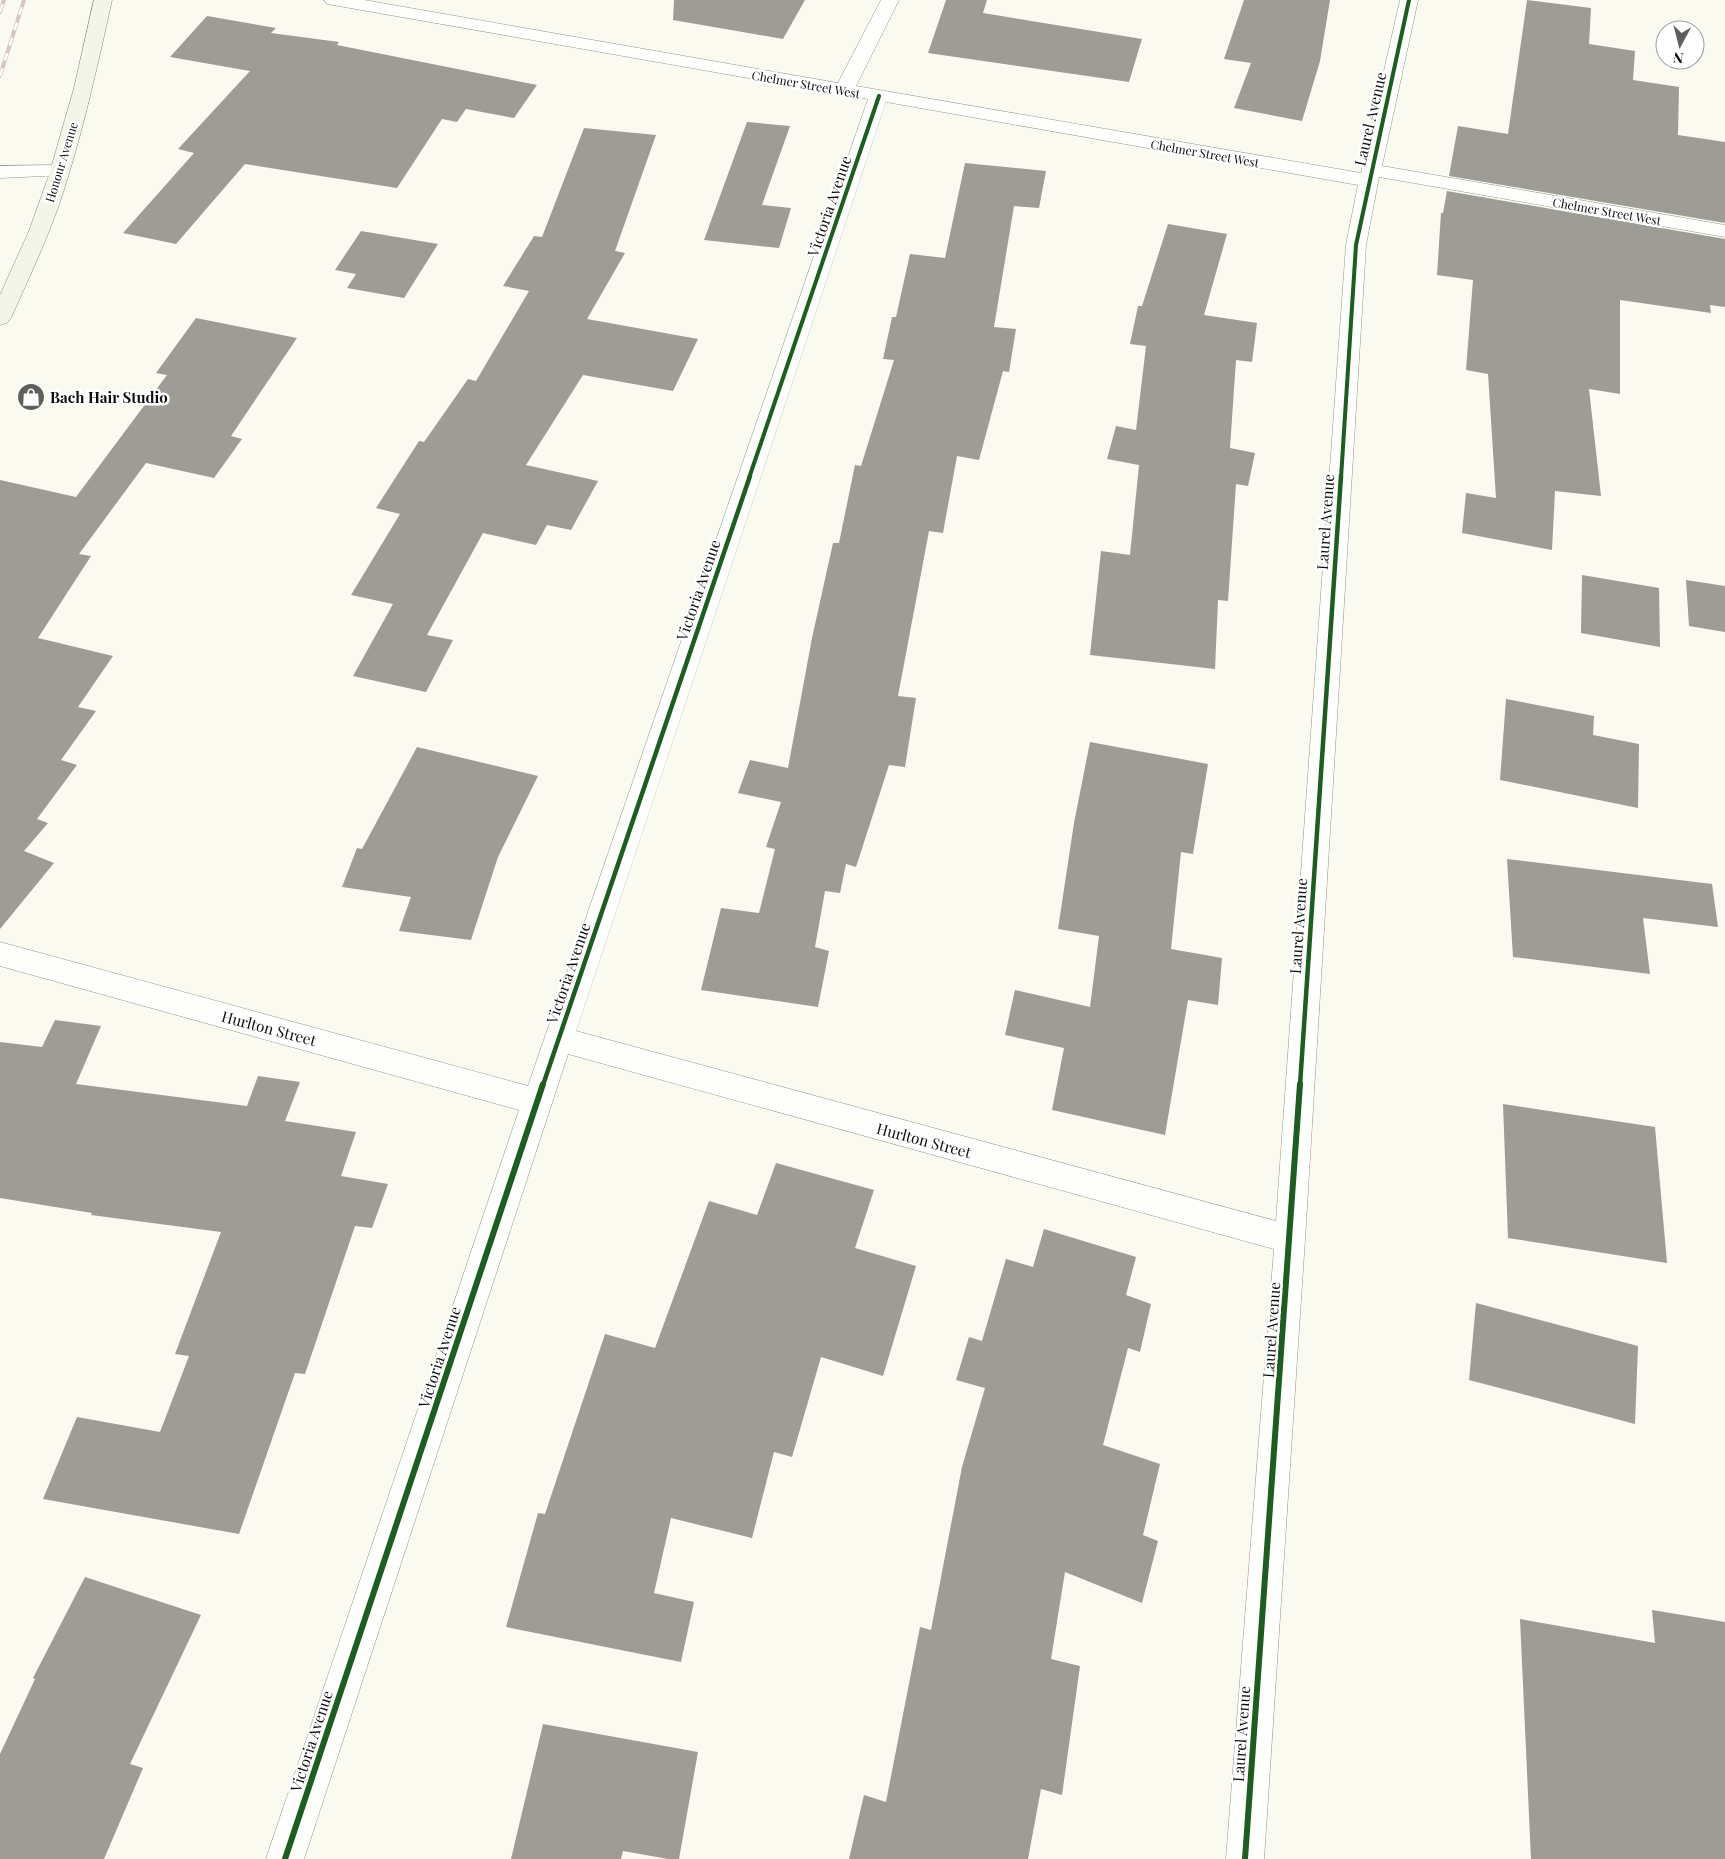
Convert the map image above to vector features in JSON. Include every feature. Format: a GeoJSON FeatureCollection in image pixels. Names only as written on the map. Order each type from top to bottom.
{"type":"FeatureCollection","features":[{"type":"Feature","properties":{"kind":"main road","name":"Honour Avenue"},"geometry":{"type":"LineString","coordinates":[[0,318],[39,232],[73,128],[103,0]]}},
{"type":"Feature","properties":{"kind":"street","name":"Chelmer Street West"},"geometry":{"type":"LineString","coordinates":[[333,0],[368,3],[879,96],[1370,176],[1725,231]]}},
{"type":"Feature","properties":{"kind":"street"},"geometry":{"type":"LineString","coordinates":[[844,90],[890,0]]}},
{"type":"Feature","properties":{"kind":"street","name":"Laurel Avenue"},"geometry":{"type":"LineString","coordinates":[[1244,1859],[1290,1239],[1356,245],[1409,0]]}},
{"type":"Feature","properties":{"kind":"street","name":"Victoria Avenue"},"geometry":{"type":"LineString","coordinates":[[285,1859],[537,1102],[879,96]]}},
{"type":"Feature","properties":{"kind":"street"},"geometry":{"type":"LineString","coordinates":[[0,172],[59,171]]}},
{"type":"Feature","properties":{"kind":"street","name":"Hurlton Street"},"geometry":{"type":"LineString","coordinates":[[0,954],[537,1102]]}},
{"type":"Feature","properties":{"kind":"street","name":"Hurlton Street"},"geometry":{"type":"LineString","coordinates":[[559,1040],[1290,1239]]}},
{"type":"Feature","properties":{"kind":"building"},"geometry":{"type":"Polygon","coordinates":[[[674,0],[805,0],[783,39],[673,20],[674,0]]]}},
{"type":"Feature","properties":{"kind":"building"},"geometry":{"type":"Polygon","coordinates":[[[946,0],[987,0],[983,13],[1142,39],[1129,82],[928,53],[946,0]]]}},
{"type":"Feature","properties":{"kind":"building"},"geometry":{"type":"Polygon","coordinates":[[[1244,0],[1330,0],[1320,61],[1302,121],[1234,108],[1251,63],[1224,59],[1244,0]]]}},
{"type":"Feature","properties":{"kind":"building"},"geometry":{"type":"Polygon","coordinates":[[[1527,0],[1591,8],[1589,44],[1635,51],[1633,80],[1679,87],[1678,135],[1725,142],[1725,223],[1449,176],[1458,126],[1508,134],[1527,0]]]}},
{"type":"Feature","properties":{"kind":"building"},"geometry":{"type":"Polygon","coordinates":[[[207,16],[276,28],[271,33],[339,42],[337,45],[537,85],[514,118],[466,109],[457,122],[442,119],[397,188],[245,164],[176,244],[123,233],[194,153],[178,149],[250,71],[170,57],[207,16]]]}},
{"type":"Feature","properties":{"kind":"building"},"geometry":{"type":"Polygon","coordinates":[[[747,122],[790,126],[762,205],[791,208],[779,248],[704,240],[747,122]]]}},
{"type":"Feature","properties":{"kind":"building"},"geometry":{"type":"Polygon","coordinates":[[[584,128],[656,135],[615,251],[625,253],[587,319],[698,339],[673,391],[583,375],[526,465],[598,481],[571,530],[547,525],[536,545],[483,533],[427,635],[453,640],[426,692],[353,676],[393,604],[351,595],[400,514],[376,508],[419,441],[424,442],[468,379],[476,381],[529,291],[503,286],[534,236],[542,237],[584,128]]]}},
{"type":"Feature","properties":{"kind":"building"},"geometry":{"type":"Polygon","coordinates":[[[965,163],[1046,171],[1039,208],[1014,206],[994,327],[1016,329],[1009,372],[1003,371],[979,460],[957,456],[943,533],[929,531],[898,696],[916,698],[905,767],[889,765],[856,867],[846,864],[840,893],[825,891],[815,947],[829,951],[818,1007],[701,990],[721,908],[759,913],[775,849],[766,847],[781,802],[738,793],[750,760],[788,768],[812,638],[833,543],[839,543],[855,465],[861,466],[894,360],[883,359],[892,317],[896,317],[910,254],[945,258],[965,163]]]}},
{"type":"Feature","properties":{"kind":"building"},"geometry":{"type":"Polygon","coordinates":[[[1447,191],[1725,239],[1725,307],[1710,305],[1711,313],[1620,300],[1620,394],[1589,389],[1601,496],[1555,491],[1552,550],[1462,533],[1466,493],[1496,498],[1488,374],[1466,370],[1473,280],[1437,275],[1441,213],[1443,213],[1447,191]]]}},
{"type":"Feature","properties":{"kind":"building"},"geometry":{"type":"Polygon","coordinates":[[[1168,224],[1227,234],[1204,315],[1257,323],[1252,362],[1236,360],[1230,448],[1255,453],[1248,486],[1236,484],[1228,601],[1218,600],[1215,669],[1090,655],[1101,551],[1130,555],[1139,465],[1107,459],[1116,426],[1136,430],[1146,346],[1130,344],[1138,306],[1142,306],[1168,224]]]}},
{"type":"Feature","properties":{"kind":"building"},"geometry":{"type":"Polygon","coordinates":[[[361,231],[438,244],[404,298],[347,288],[356,274],[335,270],[361,231]]]}},
{"type":"Feature","properties":{"kind":"building"},"geometry":{"type":"Polygon","coordinates":[[[196,318],[297,338],[231,436],[242,439],[214,478],[146,463],[79,554],[91,556],[38,638],[113,656],[78,707],[96,711],[61,760],[77,765],[37,819],[48,823],[24,851],[54,863],[0,929],[0,480],[76,497],[167,375],[156,373],[196,318]]]}},
{"type":"Feature","properties":{"kind":"building"},"geometry":{"type":"Polygon","coordinates":[[[1582,575],[1659,588],[1660,647],[1581,633],[1582,575]]]}},
{"type":"Feature","properties":{"kind":"building"},"geometry":{"type":"Polygon","coordinates":[[[1686,580],[1725,586],[1725,632],[1689,626],[1686,580]]]}},
{"type":"Feature","properties":{"kind":"building"},"geometry":{"type":"Polygon","coordinates":[[[1506,699],[1594,716],[1593,735],[1639,744],[1638,808],[1500,780],[1506,699]]]}},
{"type":"Feature","properties":{"kind":"building"},"geometry":{"type":"Polygon","coordinates":[[[1090,742],[1208,764],[1193,854],[1181,852],[1171,949],[1222,958],[1218,1005],[1188,1000],[1165,1135],[1052,1110],[1064,1048],[1005,1035],[1015,990],[1090,1007],[1099,936],[1058,929],[1074,823],[1090,742]]]}},
{"type":"Feature","properties":{"kind":"building"},"geometry":{"type":"Polygon","coordinates":[[[417,747],[538,776],[498,857],[471,940],[399,931],[411,897],[342,887],[357,848],[362,849],[417,747]]]}},
{"type":"Feature","properties":{"kind":"building"},"geometry":{"type":"Polygon","coordinates":[[[1507,859],[1712,884],[1718,927],[1643,918],[1650,974],[1513,957],[1507,859]]]}},
{"type":"Feature","properties":{"kind":"building"},"geometry":{"type":"Polygon","coordinates":[[[55,1020],[101,1026],[76,1084],[247,1106],[258,1076],[300,1082],[285,1121],[356,1132],[341,1176],[388,1184],[372,1228],[355,1226],[305,1374],[295,1373],[239,1534],[43,1499],[77,1417],[160,1432],[189,1356],[175,1354],[221,1232],[91,1215],[92,1213],[0,1198],[0,1042],[42,1047],[55,1020]]]}},
{"type":"Feature","properties":{"kind":"building"},"geometry":{"type":"Polygon","coordinates":[[[1503,1104],[1655,1127],[1667,1263],[1508,1238],[1503,1104]]]}},
{"type":"Feature","properties":{"kind":"building"},"geometry":{"type":"Polygon","coordinates":[[[776,1163],[874,1190],[855,1248],[916,1266],[883,1376],[821,1357],[792,1457],[774,1452],[752,1538],[671,1518],[654,1593],[694,1602],[681,1662],[506,1627],[538,1513],[545,1514],[605,1334],[655,1348],[709,1201],[757,1215],[776,1163]]]}},
{"type":"Feature","properties":{"kind":"building"},"geometry":{"type":"Polygon","coordinates":[[[1044,1229],[1136,1257],[1126,1295],[1151,1304],[1140,1352],[1128,1348],[1103,1445],[1160,1464],[1143,1535],[1158,1541],[1142,1603],[1065,1572],[1051,1659],[1080,1666],[1062,1795],[1041,1789],[1028,1859],[849,1859],[864,1795],[886,1802],[920,1627],[931,1630],[962,1467],[985,1388],[956,1380],[969,1337],[982,1341],[1006,1259],[1033,1267],[1044,1229]]]}},
{"type":"Feature","properties":{"kind":"building"},"geometry":{"type":"Polygon","coordinates":[[[1476,1303],[1638,1346],[1635,1424],[1469,1380],[1476,1303]]]}},
{"type":"Feature","properties":{"kind":"building"},"geometry":{"type":"Polygon","coordinates":[[[85,1577],[201,1615],[130,1764],[143,1768],[104,1859],[0,1859],[0,1754],[35,1679],[33,1678],[85,1577]]]}},
{"type":"Feature","properties":{"kind":"building"},"geometry":{"type":"Polygon","coordinates":[[[1652,1610],[1725,1622],[1725,1859],[1531,1859],[1520,1619],[1655,1643],[1652,1610]]]}},
{"type":"Feature","properties":{"kind":"building"},"geometry":{"type":"Polygon","coordinates":[[[543,1724],[698,1752],[679,1859],[668,1859],[623,1851],[621,1859],[511,1859],[543,1724]]]}},
{"type":"Feature","properties":{"kind":"railway"},"geometry":{"type":"LineString","coordinates":[[0,12],[4,0]]}},
{"type":"Feature","properties":{"kind":"railway"},"geometry":{"type":"LineString","coordinates":[[0,76],[24,0]]}},
{"type":"Feature","properties":{"kind":"cycle path"},"geometry":{"type":"LineString","coordinates":[[1245,1859],[1290,1239],[1356,245],[1409,0]]}},
{"type":"Feature","properties":{"kind":"cycle path"},"geometry":{"type":"LineString","coordinates":[[285,1859],[537,1102],[879,96]]}},
{"type":"Feature","properties":{"kind":"place","name":"Bach Hair Studio"},"geometry":{"type":"Point","coordinates":[31,397]}}]}
